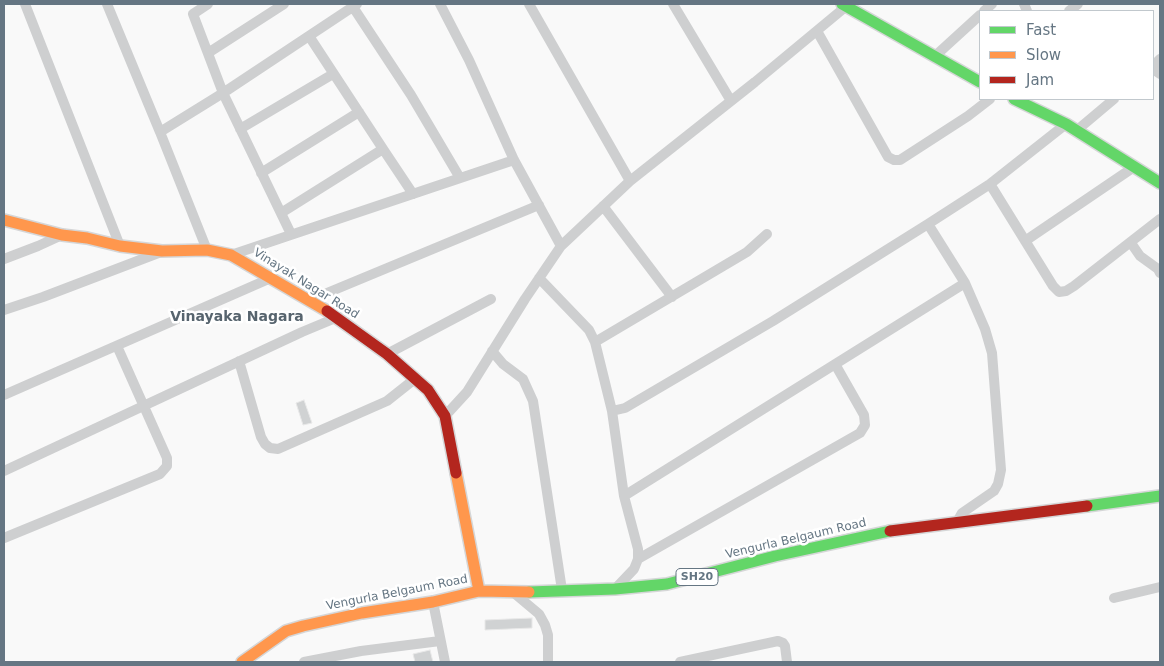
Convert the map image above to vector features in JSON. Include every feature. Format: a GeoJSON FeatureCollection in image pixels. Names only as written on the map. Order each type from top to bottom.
{"type":"FeatureCollection","features":[{"type":"Feature","properties":{"kind":"main road"},"geometry":{"type":"LineString","coordinates":[[846,4],[934,57],[979,81]]}},
{"type":"Feature","properties":{"kind":"main road"},"geometry":{"type":"LineString","coordinates":[[1016,100],[1066,124],[1160,183]]}},
{"type":"Feature","properties":{"kind":"main road","name":"Vinayak Nagar Road"},"geometry":{"type":"LineString","coordinates":[[4,220],[62,235],[87,238],[120,246],[162,251],[207,250],[231,254],[338,317],[387,354],[428,390],[445,416],[479,591]]}},
{"type":"Feature","properties":{"kind":"main road","name":"Vengurla Belgaum Road"},"geometry":{"type":"LineString","coordinates":[[242,662],[286,631],[302,626],[362,613],[433,602],[479,591],[514,593],[615,589],[667,584],[775,556],[891,531],[1160,496]]}},
{"type":"Feature","properties":{"kind":"street"},"geometry":{"type":"LineString","coordinates":[[25,4],[120,246]]}},
{"type":"Feature","properties":{"kind":"street"},"geometry":{"type":"LineString","coordinates":[[107,4],[207,250]]}},
{"type":"Feature","properties":{"kind":"street"},"geometry":{"type":"LineString","coordinates":[[189,4],[223,93],[291,234]]}},
{"type":"Feature","properties":{"kind":"street"},"geometry":{"type":"LineString","coordinates":[[193,14],[208,4]]}},
{"type":"Feature","properties":{"kind":"street"},"geometry":{"type":"LineString","coordinates":[[208,53],[284,4]]}},
{"type":"Feature","properties":{"kind":"street"},"geometry":{"type":"LineString","coordinates":[[440,4],[469,60],[514,160],[561,246]]}},
{"type":"Feature","properties":{"kind":"street"},"geometry":{"type":"LineString","coordinates":[[529,4],[630,181]]}},
{"type":"Feature","properties":{"kind":"street"},"geometry":{"type":"LineString","coordinates":[[674,4],[731,101]]}},
{"type":"Feature","properties":{"kind":"street"},"geometry":{"type":"LineString","coordinates":[[445,416],[467,392],[492,350],[561,246],[630,181],[817,32],[846,4]]}},
{"type":"Feature","properties":{"kind":"street"},"geometry":{"type":"LineString","coordinates":[[160,132],[223,93],[355,5],[412,95],[460,178]]}},
{"type":"Feature","properties":{"kind":"street"},"geometry":{"type":"LineString","coordinates":[[934,57],[979,16]]}},
{"type":"Feature","properties":{"kind":"street"},"geometry":{"type":"LineString","coordinates":[[817,32],[888,156],[894,160],[900,160],[968,116],[989,100]]}},
{"type":"Feature","properties":{"kind":"street"},"geometry":{"type":"LineString","coordinates":[[309,36],[413,194]]}},
{"type":"Feature","properties":{"kind":"street"},"geometry":{"type":"LineString","coordinates":[[240,129],[333,74]]}},
{"type":"Feature","properties":{"kind":"street"},"geometry":{"type":"LineString","coordinates":[[1076,131],[1113,100]]}},
{"type":"Feature","properties":{"kind":"street"},"geometry":{"type":"LineString","coordinates":[[261,173],[359,112]]}},
{"type":"Feature","properties":{"kind":"street"},"geometry":{"type":"LineString","coordinates":[[612,411],[625,408],[773,321],[928,224],[990,184],[1066,124]]}},
{"type":"Feature","properties":{"kind":"street"},"geometry":{"type":"LineString","coordinates":[[281,213],[383,149]]}},
{"type":"Feature","properties":{"kind":"street"},"geometry":{"type":"LineString","coordinates":[[231,254],[514,160]]}},
{"type":"Feature","properties":{"kind":"street"},"geometry":{"type":"LineString","coordinates":[[1025,241],[1134,167]]}},
{"type":"Feature","properties":{"kind":"street"},"geometry":{"type":"LineString","coordinates":[[990,184],[1053,286],[1059,292],[1066,291],[1074,286],[1160,219]]}},
{"type":"Feature","properties":{"kind":"street"},"geometry":{"type":"LineString","coordinates":[[310,300],[539,205]]}},
{"type":"Feature","properties":{"kind":"street"},"geometry":{"type":"LineString","coordinates":[[603,206],[672,297]]}},
{"type":"Feature","properties":{"kind":"street"},"geometry":{"type":"LineString","coordinates":[[928,224],[965,283],[985,329],[992,353],[1001,470],[998,484],[994,491],[962,513],[957,522]]}},
{"type":"Feature","properties":{"kind":"street"},"geometry":{"type":"LineString","coordinates":[[595,342],[747,252],[767,234]]}},
{"type":"Feature","properties":{"kind":"street"},"geometry":{"type":"LineString","coordinates":[[4,259],[62,235]]}},
{"type":"Feature","properties":{"kind":"street"},"geometry":{"type":"LineString","coordinates":[[1131,243],[1140,256],[1159,270]]}},
{"type":"Feature","properties":{"kind":"street"},"geometry":{"type":"LineString","coordinates":[[4,310],[162,251]]}},
{"type":"Feature","properties":{"kind":"street"},"geometry":{"type":"LineString","coordinates":[[4,395],[271,278]]}},
{"type":"Feature","properties":{"kind":"street"},"geometry":{"type":"LineString","coordinates":[[539,278],[589,330],[595,342],[612,411],[624,496],[638,550],[638,559],[634,569],[615,589]]}},
{"type":"Feature","properties":{"kind":"street"},"geometry":{"type":"LineString","coordinates":[[624,496],[965,283]]}},
{"type":"Feature","properties":{"kind":"street"},"geometry":{"type":"LineString","coordinates":[[387,354],[491,299]]}},
{"type":"Feature","properties":{"kind":"street"},"geometry":{"type":"LineString","coordinates":[[4,470],[338,317]]}},
{"type":"Feature","properties":{"kind":"street"},"geometry":{"type":"LineString","coordinates":[[4,538],[160,474],[167,466],[167,458],[117,346]]}},
{"type":"Feature","properties":{"kind":"street"},"geometry":{"type":"LineString","coordinates":[[492,350],[503,364],[523,379],[533,400],[562,590]]}},
{"type":"Feature","properties":{"kind":"street"},"geometry":{"type":"LineString","coordinates":[[239,361],[261,437],[270,448],[278,449],[388,400],[416,378]]}},
{"type":"Feature","properties":{"kind":"street"},"geometry":{"type":"LineString","coordinates":[[638,559],[860,434],[865,425],[864,415],[835,364]]}},
{"type":"Feature","properties":{"kind":"street"},"geometry":{"type":"LineString","coordinates":[[1114,598],[1160,587]]}},
{"type":"Feature","properties":{"kind":"street"},"geometry":{"type":"LineString","coordinates":[[514,593],[539,614],[545,625],[548,635],[548,662]]}},
{"type":"Feature","properties":{"kind":"street"},"geometry":{"type":"LineString","coordinates":[[433,602],[445,662]]}},
{"type":"Feature","properties":{"kind":"street"},"geometry":{"type":"LineString","coordinates":[[304,662],[362,651],[440,641]]}},
{"type":"Feature","properties":{"kind":"street"},"geometry":{"type":"LineString","coordinates":[[680,662],[778,641],[784,643],[788,662]]}},
{"type":"Feature","properties":{"kind":"building"},"geometry":{"type":"Polygon","coordinates":[[[304,400],[312,423],[303,425],[296,403],[304,400]]]}},
{"type":"Feature","properties":{"kind":"building"},"geometry":{"type":"Polygon","coordinates":[[[532,618],[532,628],[485,630],[485,620],[532,618]]]}},
{"type":"Feature","properties":{"kind":"building"},"geometry":{"type":"Polygon","coordinates":[[[430,650],[433,662],[415,662],[413,654],[430,650]]]}},
{"type":"Feature","properties":{"kind":"traffic: fast"},"geometry":{"type":"LineString","coordinates":[[842,4],[979,81]]}},
{"type":"Feature","properties":{"kind":"traffic: fast"},"geometry":{"type":"LineString","coordinates":[[1016,100],[1066,124],[1160,183]]}},
{"type":"Feature","properties":{"kind":"traffic: fast"},"geometry":{"type":"LineString","coordinates":[[1087,506],[1160,496]]}},
{"type":"Feature","properties":{"kind":"traffic: fast"},"geometry":{"type":"LineString","coordinates":[[529,592],[615,589],[667,584],[775,556],[890,531]]}},
{"type":"Feature","properties":{"kind":"traffic: slow"},"geometry":{"type":"LineString","coordinates":[[4,220],[62,235],[87,238],[120,246],[162,251],[207,250],[231,255],[327,311]]}},
{"type":"Feature","properties":{"kind":"traffic: slow"},"geometry":{"type":"LineString","coordinates":[[456,473],[479,591]]}},
{"type":"Feature","properties":{"kind":"traffic: slow"},"geometry":{"type":"LineString","coordinates":[[242,662],[286,631],[303,626],[362,613],[433,602],[479,591],[529,592]]}},
{"type":"Feature","properties":{"kind":"traffic: jam"},"geometry":{"type":"LineString","coordinates":[[327,311],[387,354],[428,390],[445,416],[456,473]]}},
{"type":"Feature","properties":{"kind":"traffic: jam"},"geometry":{"type":"LineString","coordinates":[[890,531],[1087,506]]}},
{"type":"Feature","properties":{"kind":"district","name":"Vinayaka Nagara"},"geometry":{"type":"Point","coordinates":[237,317]}}]}
